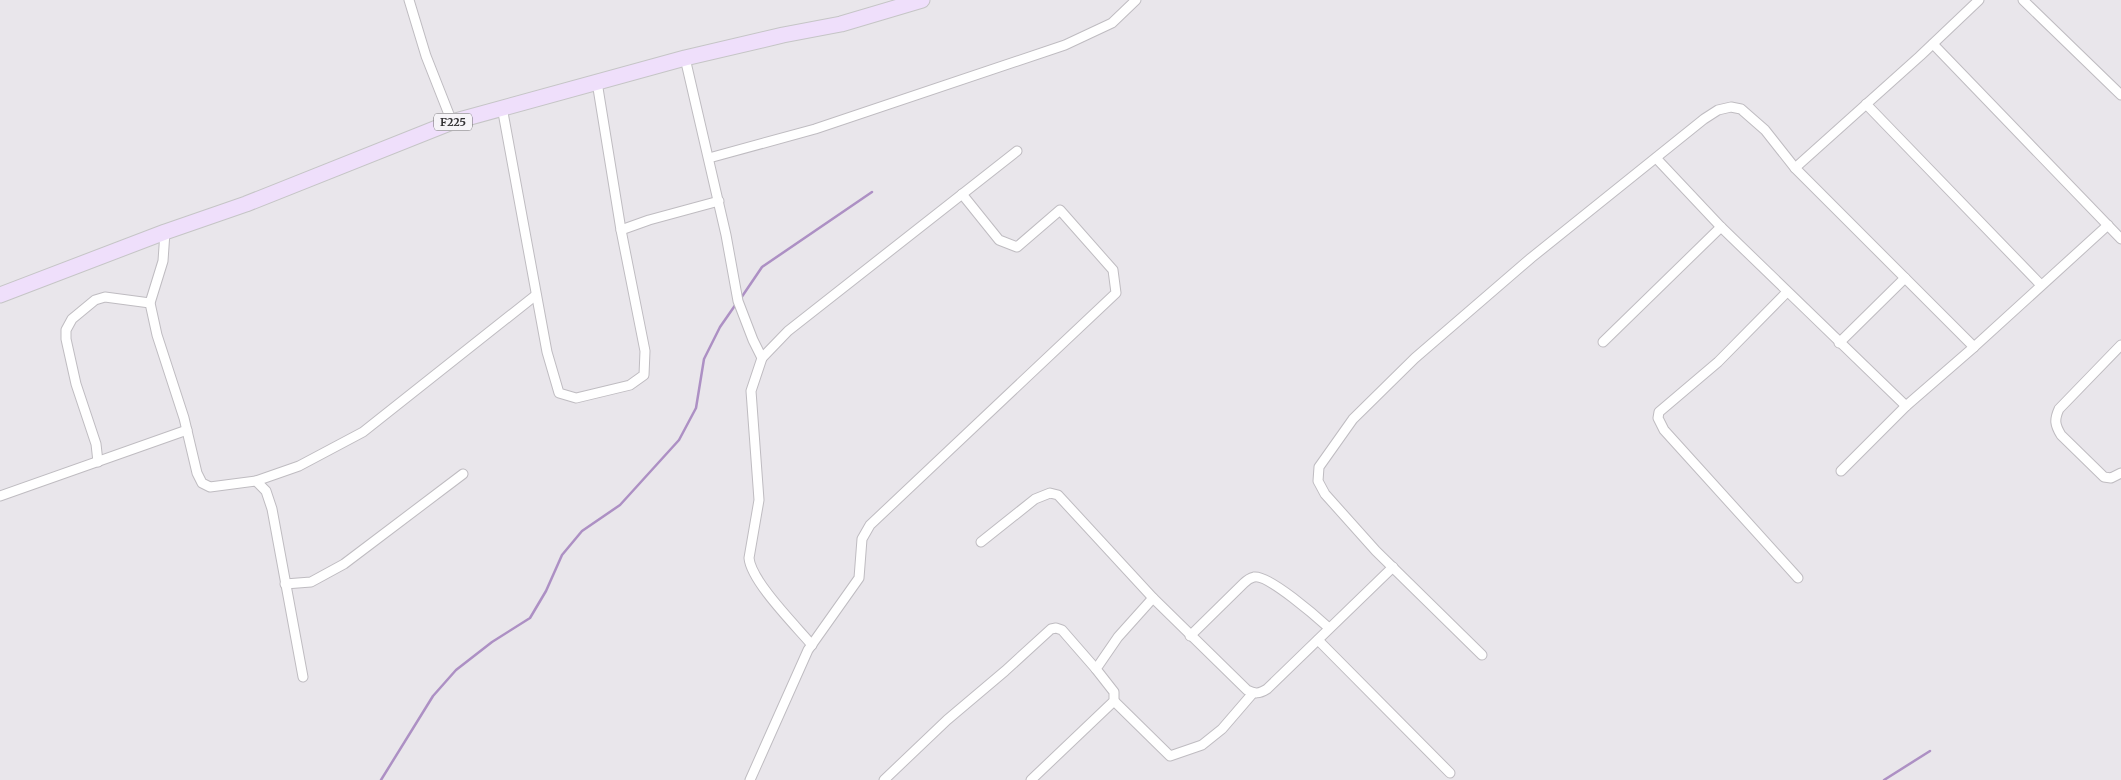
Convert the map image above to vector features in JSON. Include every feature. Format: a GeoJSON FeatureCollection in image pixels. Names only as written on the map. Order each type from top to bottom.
{"type":"FeatureCollection","features":[{"type":"Feature","properties":{"kind":"main road","name":"F225"},"geometry":{"type":"LineString","coordinates":[[0,295],[165,232],[246,204],[452,122],[685,58],[783,35],[841,24],[922,0]]}},
{"type":"Feature","properties":{"kind":"street"},"geometry":{"type":"LineString","coordinates":[[410,0],[426,56],[452,122]]}},
{"type":"Feature","properties":{"kind":"street"},"geometry":{"type":"LineString","coordinates":[[709,158],[815,128],[1065,45],[1112,23],[1136,0]]}},
{"type":"Feature","properties":{"kind":"street"},"geometry":{"type":"LineString","coordinates":[[1795,168],[1979,0]]}},
{"type":"Feature","properties":{"kind":"street"},"geometry":{"type":"LineString","coordinates":[[2023,0],[2121,95]]}},
{"type":"Feature","properties":{"kind":"street"},"geometry":{"type":"LineString","coordinates":[[1933,44],[2121,239]]}},
{"type":"Feature","properties":{"kind":"street"},"geometry":{"type":"LineString","coordinates":[[685,58],[719,201],[738,301],[762,358]]}},
{"type":"Feature","properties":{"kind":"street"},"geometry":{"type":"LineString","coordinates":[[502,107],[536,295],[559,394],[576,398],[630,385],[644,375],[645,351],[621,230],[597,82]]}},
{"type":"Feature","properties":{"kind":"street"},"geometry":{"type":"LineString","coordinates":[[1866,104],[2041,285]]}},
{"type":"Feature","properties":{"kind":"street"},"geometry":{"type":"LineString","coordinates":[[1482,655],[1393,567],[1325,494],[1318,481],[1319,467],[1353,419],[1415,358],[1531,258],[1704,119],[1718,110],[1731,107],[1741,109],[1765,130],[1795,168],[1974,347]]}},
{"type":"Feature","properties":{"kind":"street"},"geometry":{"type":"LineString","coordinates":[[812,645],[761,584],[750,567],[749,558],[759,500],[751,391],[762,358],[788,331],[1017,151]]}},
{"type":"Feature","properties":{"kind":"street"},"geometry":{"type":"LineString","coordinates":[[1656,158],[1721,227],[1906,406]]}},
{"type":"Feature","properties":{"kind":"street"},"geometry":{"type":"LineString","coordinates":[[750,780],[812,645],[859,578],[862,539],[870,525],[1116,293],[1112,270],[1060,210],[1017,247],[999,240],[962,194]]}},
{"type":"Feature","properties":{"kind":"street"},"geometry":{"type":"LineString","coordinates":[[621,230],[649,220],[719,201]]}},
{"type":"Feature","properties":{"kind":"street"},"geometry":{"type":"LineString","coordinates":[[1841,471],[1906,406],[2108,225]]}},
{"type":"Feature","properties":{"kind":"street"},"geometry":{"type":"LineString","coordinates":[[1603,342],[1721,227]]}},
{"type":"Feature","properties":{"kind":"street"},"geometry":{"type":"LineString","coordinates":[[165,232],[166,244],[163,261],[150,303],[153,321],[187,430],[197,472],[202,483],[210,487],[256,481],[299,466],[363,432],[536,295]]}},
{"type":"Feature","properties":{"kind":"street"},"geometry":{"type":"LineString","coordinates":[[1839,343],[1905,278]]}},
{"type":"Feature","properties":{"kind":"street"},"geometry":{"type":"LineString","coordinates":[[1787,292],[1718,362],[1659,412],[1658,418],[1664,430],[1798,578]]}},
{"type":"Feature","properties":{"kind":"street"},"geometry":{"type":"LineString","coordinates":[[98,462],[96,444],[76,384],[66,339],[66,330],[72,319],[95,300],[105,297],[150,303]]}},
{"type":"Feature","properties":{"kind":"street"},"geometry":{"type":"LineString","coordinates":[[2121,345],[2059,410],[2055,419],[2056,428],[2061,435],[2104,476],[2111,478],[2121,473]]}},
{"type":"Feature","properties":{"kind":"street"},"geometry":{"type":"LineString","coordinates":[[0,496],[187,430]]}},
{"type":"Feature","properties":{"kind":"street"},"geometry":{"type":"LineString","coordinates":[[285,584],[311,582],[344,564],[463,474]]}},
{"type":"Feature","properties":{"kind":"street"},"geometry":{"type":"LineString","coordinates":[[256,481],[266,492],[272,509],[303,677]]}},
{"type":"Feature","properties":{"kind":"street"},"geometry":{"type":"LineString","coordinates":[[981,542],[1035,499],[1050,493],[1058,495],[1190,636],[1247,690],[1253,693],[1260,693],[1267,689],[1393,567]]}},
{"type":"Feature","properties":{"kind":"street"},"geometry":{"type":"LineString","coordinates":[[1190,636],[1244,583],[1253,577],[1274,586],[1294,598],[1329,628]]}},
{"type":"Feature","properties":{"kind":"street"},"geometry":{"type":"LineString","coordinates":[[1096,669],[1118,638],[1153,598]]}},
{"type":"Feature","properties":{"kind":"street"},"geometry":{"type":"LineString","coordinates":[[884,780],[947,720],[1051,629],[1062,630],[1114,692],[1114,701],[1170,756],[1202,745],[1222,729],[1253,693]]}},
{"type":"Feature","properties":{"kind":"street"},"geometry":{"type":"LineString","coordinates":[[1318,640],[1450,773]]}},
{"type":"Feature","properties":{"kind":"street"},"geometry":{"type":"LineString","coordinates":[[1031,780],[1114,701]]}},
{"type":"Feature","properties":{"kind":"waterway"},"geometry":{"type":"LineString","coordinates":[[741,298],[762,267],[872,192]]}},
{"type":"Feature","properties":{"kind":"waterway"},"geometry":{"type":"LineString","coordinates":[[381,780],[433,696],[456,670],[492,642],[530,618],[546,591],[562,555],[582,531],[620,505],[679,440],[696,408],[704,359],[720,327],[736,304]]}},
{"type":"Feature","properties":{"kind":"waterway"},"geometry":{"type":"LineString","coordinates":[[1884,780],[1930,751]]}}]}
